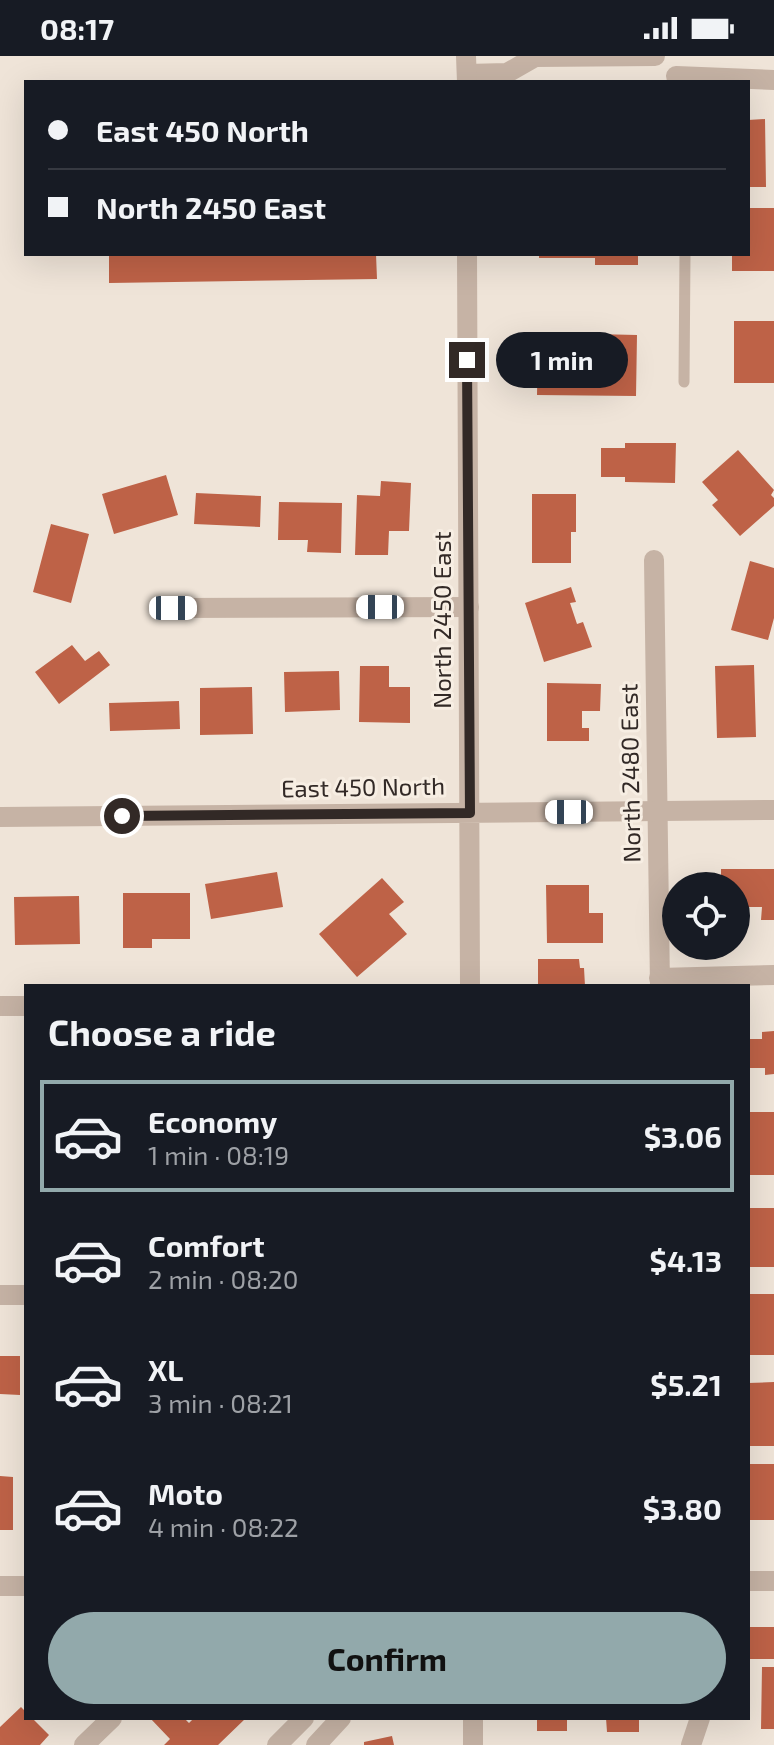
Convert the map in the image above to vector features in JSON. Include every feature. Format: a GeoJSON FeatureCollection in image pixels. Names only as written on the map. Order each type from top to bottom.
{"type":"FeatureCollection","features":[{"type":"Feature","properties":{"kind":"street"},"geometry":{"type":"LineString","coordinates":[[467,71],[510,77],[535,57],[658,56],[680,79],[774,80]]}},
{"type":"Feature","properties":{"kind":"street","name":"North 2450 East"},"geometry":{"type":"LineString","coordinates":[[467,256],[470,984]]}},
{"type":"Feature","properties":{"kind":"street","name":"North 2480 East"},"geometry":{"type":"LineString","coordinates":[[654,560],[660,982]]}},
{"type":"Feature","properties":{"kind":"street"},"geometry":{"type":"LineString","coordinates":[[173,608],[469,607]]}},
{"type":"Feature","properties":{"kind":"street","name":"East 450 North"},"geometry":{"type":"LineString","coordinates":[[0,817],[774,810]]}},
{"type":"Feature","properties":{"kind":"street"},"geometry":{"type":"LineString","coordinates":[[660,982],[774,975]]}},
{"type":"Feature","properties":{"kind":"street"},"geometry":{"type":"LineString","coordinates":[[0,1006],[24,1006]]}},
{"type":"Feature","properties":{"kind":"street"},"geometry":{"type":"LineString","coordinates":[[0,1295],[24,1295]]}},
{"type":"Feature","properties":{"kind":"street"},"geometry":{"type":"LineString","coordinates":[[750,1581],[774,1581]]}},
{"type":"Feature","properties":{"kind":"street"},"geometry":{"type":"LineString","coordinates":[[0,1586],[24,1586]]}},
{"type":"Feature","properties":{"kind":"street"},"geometry":{"type":"LineString","coordinates":[[84,1745],[110,1720]]}},
{"type":"Feature","properties":{"kind":"street"},"geometry":{"type":"LineString","coordinates":[[277,1745],[302,1720]]}},
{"type":"Feature","properties":{"kind":"street"},"geometry":{"type":"LineString","coordinates":[[316,1745],[339,1720]]}},
{"type":"Feature","properties":{"kind":"street"},"geometry":{"type":"LineString","coordinates":[[473,1720],[473,1745]]}},
{"type":"Feature","properties":{"kind":"street"},"geometry":{"type":"LineString","coordinates":[[691,1745],[699,1720]]}},
{"type":"Feature","properties":{"kind":"lane"},"geometry":{"type":"LineString","coordinates":[[684,382],[685,256]]}},
{"type":"Feature","properties":{"kind":"building"},"geometry":{"type":"Polygon","coordinates":[[[765,119],[766,187],[750,187],[750,120],[765,119]]]}},
{"type":"Feature","properties":{"kind":"building"},"geometry":{"type":"Polygon","coordinates":[[[750,208],[774,208],[774,271],[732,271],[732,256],[750,256],[750,208]]]}},
{"type":"Feature","properties":{"kind":"building"},"geometry":{"type":"Polygon","coordinates":[[[109,256],[376,256],[377,279],[109,283],[109,256]]]}},
{"type":"Feature","properties":{"kind":"building"},"geometry":{"type":"Polygon","coordinates":[[[638,256],[638,265],[595,265],[595,258],[539,258],[638,256]]]}},
{"type":"Feature","properties":{"kind":"building"},"geometry":{"type":"Polygon","coordinates":[[[734,321],[774,321],[774,383],[734,383],[734,321]]]}},
{"type":"Feature","properties":{"kind":"building"},"geometry":{"type":"Polygon","coordinates":[[[595,334],[637,335],[636,396],[537,395],[538,338],[594,339],[595,334]]]}},
{"type":"Feature","properties":{"kind":"building"},"geometry":{"type":"Polygon","coordinates":[[[625,443],[676,443],[675,483],[625,482],[625,477],[601,477],[601,448],[625,448],[625,443]]]}},
{"type":"Feature","properties":{"kind":"building"},"geometry":{"type":"Polygon","coordinates":[[[738,450],[774,490],[771,495],[774,506],[740,536],[712,505],[718,500],[702,482],[738,450]]]}},
{"type":"Feature","properties":{"kind":"building"},"geometry":{"type":"Polygon","coordinates":[[[166,475],[178,515],[114,534],[102,494],[166,475]]]}},
{"type":"Feature","properties":{"kind":"building"},"geometry":{"type":"Polygon","coordinates":[[[381,481],[411,483],[409,531],[389,531],[388,555],[355,555],[357,495],[380,496],[381,481]]]}},
{"type":"Feature","properties":{"kind":"building"},"geometry":{"type":"Polygon","coordinates":[[[196,493],[261,496],[260,527],[194,524],[196,493]]]}},
{"type":"Feature","properties":{"kind":"building"},"geometry":{"type":"Polygon","coordinates":[[[532,494],[576,494],[576,532],[571,532],[571,563],[532,563],[532,494]]]}},
{"type":"Feature","properties":{"kind":"building"},"geometry":{"type":"Polygon","coordinates":[[[279,502],[342,503],[341,553],[307,552],[308,540],[278,540],[279,502]]]}},
{"type":"Feature","properties":{"kind":"building"},"geometry":{"type":"Polygon","coordinates":[[[51,524],[89,534],[71,603],[33,592],[51,524]]]}},
{"type":"Feature","properties":{"kind":"building"},"geometry":{"type":"Polygon","coordinates":[[[750,561],[774,568],[774,618],[768,640],[731,630],[750,561]]]}},
{"type":"Feature","properties":{"kind":"building"},"geometry":{"type":"Polygon","coordinates":[[[571,587],[576,602],[570,603],[577,624],[583,622],[592,647],[544,662],[525,603],[571,587]]]}},
{"type":"Feature","properties":{"kind":"building"},"geometry":{"type":"Polygon","coordinates":[[[72,645],[85,661],[99,651],[110,665],[59,704],[35,672],[72,645]]]}},
{"type":"Feature","properties":{"kind":"building"},"geometry":{"type":"Polygon","coordinates":[[[754,665],[756,737],[717,738],[715,666],[754,665]]]}},
{"type":"Feature","properties":{"kind":"building"},"geometry":{"type":"Polygon","coordinates":[[[360,666],[389,666],[389,687],[410,687],[410,723],[359,722],[360,666]]]}},
{"type":"Feature","properties":{"kind":"building"},"geometry":{"type":"Polygon","coordinates":[[[339,671],[340,710],[285,712],[284,672],[339,671]]]}},
{"type":"Feature","properties":{"kind":"building"},"geometry":{"type":"Polygon","coordinates":[[[547,683],[601,684],[600,711],[582,711],[582,728],[589,728],[589,741],[547,741],[547,683]]]}},
{"type":"Feature","properties":{"kind":"building"},"geometry":{"type":"Polygon","coordinates":[[[252,687],[253,734],[200,735],[200,688],[252,687]]]}},
{"type":"Feature","properties":{"kind":"building"},"geometry":{"type":"Polygon","coordinates":[[[179,701],[180,729],[110,731],[109,703],[179,701]]]}},
{"type":"Feature","properties":{"kind":"building"},"geometry":{"type":"Polygon","coordinates":[[[721,869],[774,869],[774,920],[761,920],[762,907],[750,907],[750,872],[721,872],[721,869]]]}},
{"type":"Feature","properties":{"kind":"building"},"geometry":{"type":"Polygon","coordinates":[[[277,872],[283,907],[211,919],[205,884],[277,872]]]}},
{"type":"Feature","properties":{"kind":"building"},"geometry":{"type":"Polygon","coordinates":[[[382,878],[404,902],[389,914],[407,934],[357,977],[319,934],[382,878]]]}},
{"type":"Feature","properties":{"kind":"building"},"geometry":{"type":"Polygon","coordinates":[[[546,885],[589,885],[589,913],[603,913],[603,943],[547,943],[546,885]]]}},
{"type":"Feature","properties":{"kind":"building"},"geometry":{"type":"Polygon","coordinates":[[[123,893],[190,893],[190,939],[152,939],[152,948],[123,948],[123,893]]]}},
{"type":"Feature","properties":{"kind":"building"},"geometry":{"type":"Polygon","coordinates":[[[79,896],[80,944],[15,945],[14,897],[79,896]]]}},
{"type":"Feature","properties":{"kind":"building"},"geometry":{"type":"Polygon","coordinates":[[[538,959],[579,959],[580,968],[584,968],[585,984],[538,984],[538,959]]]}},
{"type":"Feature","properties":{"kind":"building"},"geometry":{"type":"Polygon","coordinates":[[[774,1031],[774,1074],[765,1075],[765,1068],[750,1068],[750,1039],[762,1039],[762,1032],[774,1031]]]}},
{"type":"Feature","properties":{"kind":"building"},"geometry":{"type":"Polygon","coordinates":[[[750,1112],[774,1112],[774,1175],[750,1175],[750,1112]]]}},
{"type":"Feature","properties":{"kind":"building"},"geometry":{"type":"Polygon","coordinates":[[[750,1208],[774,1208],[774,1267],[750,1267],[750,1208]]]}},
{"type":"Feature","properties":{"kind":"building"},"geometry":{"type":"Polygon","coordinates":[[[750,1294],[774,1294],[774,1355],[750,1355],[750,1294]]]}},
{"type":"Feature","properties":{"kind":"building"},"geometry":{"type":"Polygon","coordinates":[[[0,1356],[20,1356],[20,1395],[0,1394],[0,1356]]]}},
{"type":"Feature","properties":{"kind":"building"},"geometry":{"type":"Polygon","coordinates":[[[774,1382],[774,1446],[750,1446],[750,1383],[774,1382]]]}},
{"type":"Feature","properties":{"kind":"building"},"geometry":{"type":"Polygon","coordinates":[[[750,1464],[774,1464],[774,1520],[750,1520],[750,1464]]]}},
{"type":"Feature","properties":{"kind":"building"},"geometry":{"type":"Polygon","coordinates":[[[0,1476],[13,1477],[13,1530],[0,1530],[0,1476]]]}},
{"type":"Feature","properties":{"kind":"building"},"geometry":{"type":"Polygon","coordinates":[[[750,1627],[774,1627],[774,1659],[750,1659],[750,1627]]]}},
{"type":"Feature","properties":{"kind":"building"},"geometry":{"type":"Polygon","coordinates":[[[762,1667],[774,1667],[774,1729],[761,1729],[762,1667]]]}},
{"type":"Feature","properties":{"kind":"building"},"geometry":{"type":"Polygon","coordinates":[[[21,1707],[24,1720],[34,1720],[49,1735],[40,1745],[0,1745],[0,1727],[21,1707]]]}},
{"type":"Feature","properties":{"kind":"building"},"geometry":{"type":"Polygon","coordinates":[[[152,1720],[186,1720],[189,1723],[192,1720],[244,1720],[218,1745],[164,1745],[170,1739],[152,1720]]]}},
{"type":"Feature","properties":{"kind":"building"},"geometry":{"type":"Polygon","coordinates":[[[537,1720],[567,1720],[567,1731],[537,1731],[537,1720]]]}},
{"type":"Feature","properties":{"kind":"building"},"geometry":{"type":"Polygon","coordinates":[[[606,1720],[639,1720],[639,1732],[607,1732],[606,1720]]]}},
{"type":"Feature","properties":{"kind":"building"},"geometry":{"type":"Polygon","coordinates":[[[392,1736],[394,1745],[364,1745],[364,1742],[392,1736]]]}},
{"type":"Feature","properties":{"kind":"route"},"geometry":{"type":"LineString","coordinates":[[122,816],[470,813],[467,360]]}}]}
